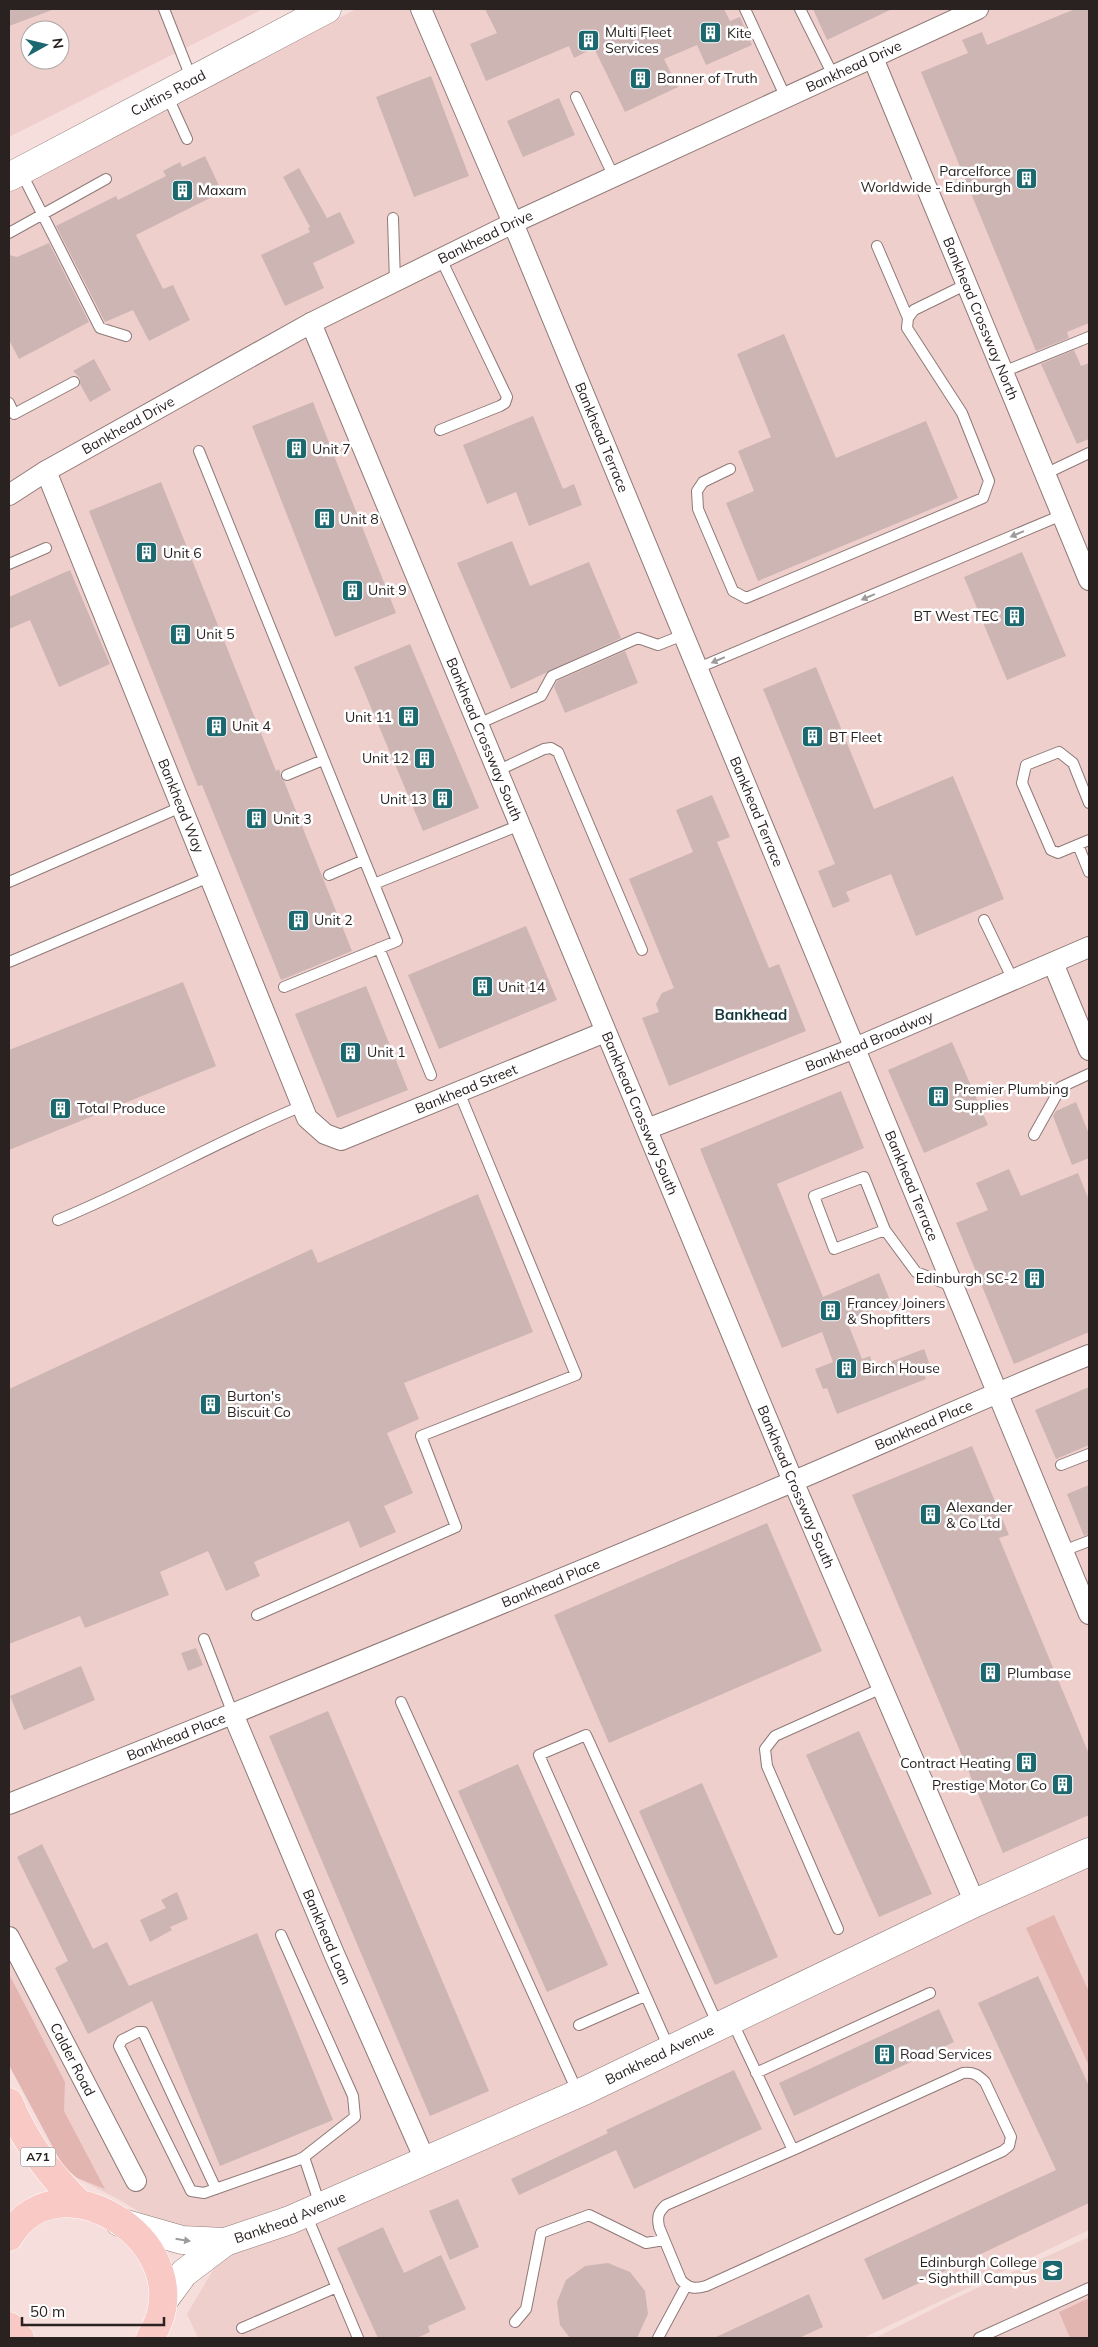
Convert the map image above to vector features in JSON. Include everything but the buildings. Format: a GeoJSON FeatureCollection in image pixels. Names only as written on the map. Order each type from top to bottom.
{"type":"FeatureCollection","features":[{"type":"Feature","properties":{"kind":"main road","name":"A71"},"geometry":{"type":"LineString","coordinates":[[9,2102],[27,2140],[43,2165],[79,2203]]}},
{"type":"Feature","properties":{"kind":"main road","name":"A71"},"geometry":{"type":"LineString","coordinates":[[9,2237],[22,2219],[34,2210],[49,2204],[79,2203],[101,2211],[146,2243],[154,2257],[161,2276],[158,2325]]}},
{"type":"Feature","properties":{"kind":"main road"},"geometry":{"type":"LineString","coordinates":[[9,2326],[20,2338]]}},
{"type":"Feature","properties":{"kind":"street","name":"Cultins Road"},"geometry":{"type":"LineString","coordinates":[[15,174],[327,9]]}},
{"type":"Feature","properties":{"kind":"street","name":"Bankhead Terrace"},"geometry":{"type":"LineString","coordinates":[[422,9],[856,1048],[1089,1614]]}},
{"type":"Feature","properties":{"kind":"street","name":"Bankhead Drive"},"geometry":{"type":"LineString","coordinates":[[9,495],[46,471],[311,323],[513,224],[978,9]]}},
{"type":"Feature","properties":{"kind":"street","name":"Bankhead Crossway North"},"geometry":{"type":"LineString","coordinates":[[873,58],[1089,580]]}},
{"type":"Feature","properties":{"kind":"street","name":"Bankhead Crossway South"},"geometry":{"type":"LineString","coordinates":[[311,323],[793,1481],[975,1903]]}},
{"type":"Feature","properties":{"kind":"street","name":"Bankhead Way"},"geometry":{"type":"LineString","coordinates":[[46,471],[307,1118],[325,1134]]}},
{"type":"Feature","properties":{"kind":"street","name":"Bankhead Broadway"},"geometry":{"type":"LineString","coordinates":[[647,1129],[856,1048],[1089,948]]}},
{"type":"Feature","properties":{"kind":"street"},"geometry":{"type":"LineString","coordinates":[[1053,963],[1089,1050]]}},
{"type":"Feature","properties":{"kind":"street","name":"Bankhead Street"},"geometry":{"type":"LineString","coordinates":[[325,1134],[341,1140],[606,1032]]}},
{"type":"Feature","properties":{"kind":"street","name":"Bankhead Place"},"geometry":{"type":"LineString","coordinates":[[9,1804],[233,1714],[793,1481],[996,1392],[1089,1355]]}},
{"type":"Feature","properties":{"kind":"street","name":"Bankhead Loan"},"geometry":{"type":"LineString","coordinates":[[233,1714],[335,1956],[425,2160]]}},
{"type":"Feature","properties":{"kind":"street","name":"Bankhead Avenue"},"geometry":{"type":"LineString","coordinates":[[119,2222],[182,2240],[225,2242],[255,2233],[313,2210],[578,2093],[975,1903],[1089,1852]]}},
{"type":"Feature","properties":{"kind":"street","name":"Calder Road"},"geometry":{"type":"LineString","coordinates":[[9,1937],[136,2181]]}},
{"type":"Feature","properties":{"kind":"street","name":"Bankhead Avenue"},"geometry":{"type":"LineString","coordinates":[[158,2325],[184,2273],[225,2242]]}},
{"type":"Feature","properties":{"kind":"lane"},"geometry":{"type":"LineString","coordinates":[[164,9],[192,80]]}},
{"type":"Feature","properties":{"kind":"lane"},"geometry":{"type":"LineString","coordinates":[[745,9],[786,98]]}},
{"type":"Feature","properties":{"kind":"lane"},"geometry":{"type":"LineString","coordinates":[[800,9],[834,77]]}},
{"type":"Feature","properties":{"kind":"lane"},"geometry":{"type":"LineString","coordinates":[[167,94],[187,139]]}},
{"type":"Feature","properties":{"kind":"lane"},"geometry":{"type":"LineString","coordinates":[[576,97],[614,177]]}},
{"type":"Feature","properties":{"kind":"lane"},"geometry":{"type":"LineString","coordinates":[[15,174],[42,214],[100,328],[126,336]]}},
{"type":"Feature","properties":{"kind":"lane"},"geometry":{"type":"LineString","coordinates":[[9,233],[106,179]]}},
{"type":"Feature","properties":{"kind":"lane"},"geometry":{"type":"LineString","coordinates":[[393,218],[395,282]]}},
{"type":"Feature","properties":{"kind":"lane"},"geometry":{"type":"LineString","coordinates":[[730,469],[703,482],[697,491],[698,509],[733,591],[746,598],[983,498],[989,481],[962,413],[907,328],[908,318],[876,246]]}},
{"type":"Feature","properties":{"kind":"lane"},"geometry":{"type":"LineString","coordinates":[[440,259],[507,397],[505,403],[500,406],[440,430]]}},
{"type":"Feature","properties":{"kind":"lane"},"geometry":{"type":"LineString","coordinates":[[908,318],[914,310],[966,284]]}},
{"type":"Feature","properties":{"kind":"lane"},"geometry":{"type":"LineString","coordinates":[[1003,372],[1089,337]]}},
{"type":"Feature","properties":{"kind":"lane"},"geometry":{"type":"LineString","coordinates":[[9,403],[14,414],[74,382]]}},
{"type":"Feature","properties":{"kind":"lane"},"geometry":{"type":"LineString","coordinates":[[199,451],[397,941],[284,987]]}},
{"type":"Feature","properties":{"kind":"lane"},"geometry":{"type":"LineString","coordinates":[[1045,474],[1089,453]]}},
{"type":"Feature","properties":{"kind":"lane"},"geometry":{"type":"LineString","coordinates":[[698,668],[1062,515]]}},
{"type":"Feature","properties":{"kind":"lane"},"geometry":{"type":"LineString","coordinates":[[9,564],[46,548]]}},
{"type":"Feature","properties":{"kind":"lane"},"geometry":{"type":"LineString","coordinates":[[478,724],[541,696],[552,676],[638,638],[658,645],[684,635]]}},
{"type":"Feature","properties":{"kind":"lane"},"geometry":{"type":"LineString","coordinates":[[497,771],[544,749],[551,748],[558,752],[642,950]]}},
{"type":"Feature","properties":{"kind":"lane"},"geometry":{"type":"LineString","coordinates":[[1089,803],[1073,763],[1059,752],[1026,765],[1022,783],[1051,850],[1058,853],[1089,840]]}},
{"type":"Feature","properties":{"kind":"lane"},"geometry":{"type":"LineString","coordinates":[[287,775],[323,760]]}},
{"type":"Feature","properties":{"kind":"lane"},"geometry":{"type":"LineString","coordinates":[[9,882],[181,807]]}},
{"type":"Feature","properties":{"kind":"lane"},"geometry":{"type":"LineString","coordinates":[[374,884],[520,825]]}},
{"type":"Feature","properties":{"kind":"lane"},"geometry":{"type":"LineString","coordinates":[[1078,845],[1089,872]]}},
{"type":"Feature","properties":{"kind":"lane"},"geometry":{"type":"LineString","coordinates":[[328,875],[364,860]]}},
{"type":"Feature","properties":{"kind":"lane"},"geometry":{"type":"LineString","coordinates":[[9,962],[209,877]]}},
{"type":"Feature","properties":{"kind":"lane"},"geometry":{"type":"LineString","coordinates":[[984,920],[1013,980]]}},
{"type":"Feature","properties":{"kind":"lane"},"geometry":{"type":"LineString","coordinates":[[379,948],[431,1075]]}},
{"type":"Feature","properties":{"kind":"lane"},"geometry":{"type":"LineString","coordinates":[[1034,1135],[1061,1087],[1089,1074]]}},
{"type":"Feature","properties":{"kind":"lane"},"geometry":{"type":"LineString","coordinates":[[257,1615],[456,1527],[421,1436],[576,1375],[460,1092]]}},
{"type":"Feature","properties":{"kind":"lane"},"geometry":{"type":"LineString","coordinates":[[58,1220],[110,1199],[259,1124],[302,1106]]}},
{"type":"Feature","properties":{"kind":"lane"},"geometry":{"type":"LineString","coordinates":[[884,1230],[834,1249],[814,1196],[864,1177],[884,1230],[916,1272],[953,1286]]}},
{"type":"Feature","properties":{"kind":"lane"},"geometry":{"type":"LineString","coordinates":[[1061,1466],[1089,1454]]}},
{"type":"Feature","properties":{"kind":"lane"},"geometry":{"type":"LineString","coordinates":[[1063,1551],[1089,1541]]}},
{"type":"Feature","properties":{"kind":"lane"},"geometry":{"type":"LineString","coordinates":[[204,1638],[233,1714]]}},
{"type":"Feature","properties":{"kind":"lane"},"geometry":{"type":"LineString","coordinates":[[838,1930],[767,1766],[765,1749],[775,1736],[882,1688]]}},
{"type":"Feature","properties":{"kind":"lane"},"geometry":{"type":"LineString","coordinates":[[401,1702],[578,2093]]}},
{"type":"Feature","properties":{"kind":"lane"},"geometry":{"type":"LineString","coordinates":[[669,2049],[539,1755],[586,1735],[725,2023],[756,2072],[793,2150]]}},
{"type":"Feature","properties":{"kind":"lane"},"geometry":{"type":"LineString","coordinates":[[216,2189],[143,2032],[128,2036],[122,2040],[119,2046],[192,2191],[204,2194],[304,2157],[355,2117],[356,2106],[281,1935]]}},
{"type":"Feature","properties":{"kind":"lane"},"geometry":{"type":"LineString","coordinates":[[756,2072],[930,1993]]}},
{"type":"Feature","properties":{"kind":"lane"},"geometry":{"type":"LineString","coordinates":[[579,2025],[645,1996]]}},
{"type":"Feature","properties":{"kind":"lane"},"geometry":{"type":"LineString","coordinates":[[971,2072],[979,2075],[985,2082],[1011,2137],[1009,2146],[1003,2152],[706,2286],[695,2289],[686,2286],[681,2280],[664,2240],[658,2219],[660,2210],[666,2205],[793,2150],[964,2073],[971,2072]]}},
{"type":"Feature","properties":{"kind":"lane"},"geometry":{"type":"LineString","coordinates":[[304,2157],[313,2210],[336,2287],[358,2338]]}},
{"type":"Feature","properties":{"kind":"lane"},"geometry":{"type":"LineString","coordinates":[[515,2322],[526,2309],[541,2233],[589,2215],[646,2243],[664,2240]]}},
{"type":"Feature","properties":{"kind":"lane"},"geometry":{"type":"LineString","coordinates":[[658,2338],[686,2286]]}},
{"type":"Feature","properties":{"kind":"lane"},"geometry":{"type":"LineString","coordinates":[[242,2328],[336,2287]]}},
{"type":"Feature","properties":{"kind":"lane"},"geometry":{"type":"LineString","coordinates":[[979,2338],[1089,2288]]}},
{"type":"Feature","properties":{"kind":"shaded area"},"geometry":{"type":"Polygon","coordinates":[[[9,9],[263,9],[9,137],[9,9]]]}},
{"type":"Feature","properties":{"kind":"shaded area"},"geometry":{"type":"Polygon","coordinates":[[[356,9],[1089,9],[1089,2230],[863,2338],[198,2338],[187,2314],[231,2240],[156,2222],[118,2199],[77,2178],[63,2166],[9,2065],[9,192],[356,9]]]}},
{"type":"Feature","properties":{"kind":"shaded area"},"geometry":{"type":"Polygon","coordinates":[[[1054,1915],[1089,1992],[1089,2066],[1026,1928],[1054,1915]]]}},
{"type":"Feature","properties":{"kind":"shaded area"},"geometry":{"type":"Polygon","coordinates":[[[9,1974],[65,2082],[64,2111],[105,2189],[77,2178],[63,2166],[9,2065],[9,1974]]]}},
{"type":"Feature","properties":{"kind":"shaded area","name":"Edinburgh College - Sighthill Campus"},"geometry":{"type":"Polygon","coordinates":[[[1089,2237],[1089,2338],[875,2338],[945,2303],[1089,2237]]]}},
{"type":"Feature","properties":{"kind":"shaded area"},"geometry":{"type":"Polygon","coordinates":[[[1089,2298],[1089,2338],[1070,2338],[1059,2312],[1089,2298]]]}},
{"type":"Feature","properties":{"kind":"place","name":"Kite"},"geometry":{"type":"Point","coordinates":[711,33]}},
{"type":"Feature","properties":{"kind":"place","name":"Multi Fleet Services"},"geometry":{"type":"Point","coordinates":[589,40]}},
{"type":"Feature","properties":{"kind":"place","name":"Banner of Truth"},"geometry":{"type":"Point","coordinates":[641,78]}},
{"type":"Feature","properties":{"kind":"place","name":"Parcelforce Worldwide - Edinburgh"},"geometry":{"type":"Point","coordinates":[1027,179]}},
{"type":"Feature","properties":{"kind":"place","name":"Maxam"},"geometry":{"type":"Point","coordinates":[182,190]}},
{"type":"Feature","properties":{"kind":"place","name":"Unit 7"},"geometry":{"type":"Point","coordinates":[296,449]}},
{"type":"Feature","properties":{"kind":"place","name":"Unit 8"},"geometry":{"type":"Point","coordinates":[324,519]}},
{"type":"Feature","properties":{"kind":"place","name":"Unit 6"},"geometry":{"type":"Point","coordinates":[147,553]}},
{"type":"Feature","properties":{"kind":"place","name":"Unit 9"},"geometry":{"type":"Point","coordinates":[352,590]}},
{"type":"Feature","properties":{"kind":"place","name":"BT West TEC"},"geometry":{"type":"Point","coordinates":[1015,616]}},
{"type":"Feature","properties":{"kind":"place","name":"Unit 5"},"geometry":{"type":"Point","coordinates":[180,634]}},
{"type":"Feature","properties":{"kind":"place","name":"Unit 11"},"geometry":{"type":"Point","coordinates":[408,717]}},
{"type":"Feature","properties":{"kind":"place","name":"Unit 4"},"geometry":{"type":"Point","coordinates":[216,726]}},
{"type":"Feature","properties":{"kind":"place","name":"BT Fleet"},"geometry":{"type":"Point","coordinates":[813,737]}},
{"type":"Feature","properties":{"kind":"place","name":"Unit 12"},"geometry":{"type":"Point","coordinates":[425,758]}},
{"type":"Feature","properties":{"kind":"place","name":"Unit 13"},"geometry":{"type":"Point","coordinates":[443,799]}},
{"type":"Feature","properties":{"kind":"place","name":"Unit 3"},"geometry":{"type":"Point","coordinates":[257,819]}},
{"type":"Feature","properties":{"kind":"place","name":"Unit 2"},"geometry":{"type":"Point","coordinates":[298,920]}},
{"type":"Feature","properties":{"kind":"place","name":"Unit 14"},"geometry":{"type":"Point","coordinates":[482,987]}},
{"type":"Feature","properties":{"kind":"place","name":"Unit 1"},"geometry":{"type":"Point","coordinates":[351,1052]}},
{"type":"Feature","properties":{"kind":"place","name":"Premier Plumbing Supplies"},"geometry":{"type":"Point","coordinates":[938,1097]}},
{"type":"Feature","properties":{"kind":"place","name":"Total Produce"},"geometry":{"type":"Point","coordinates":[61,1108]}},
{"type":"Feature","properties":{"kind":"place","name":"Edinburgh SC-2"},"geometry":{"type":"Point","coordinates":[1034,1278]}},
{"type":"Feature","properties":{"kind":"place","name":"Francey Joiners & Shopfitters"},"geometry":{"type":"Point","coordinates":[831,1311]}},
{"type":"Feature","properties":{"kind":"place","name":"Birch House"},"geometry":{"type":"Point","coordinates":[846,1368]}},
{"type":"Feature","properties":{"kind":"place","name":"Burton's Biscuit Co"},"geometry":{"type":"Point","coordinates":[211,1404]}},
{"type":"Feature","properties":{"kind":"place","name":"Alexander & Co Ltd"},"geometry":{"type":"Point","coordinates":[930,1515]}},
{"type":"Feature","properties":{"kind":"place","name":"Plumbase"},"geometry":{"type":"Point","coordinates":[991,1673]}},
{"type":"Feature","properties":{"kind":"place","name":"Contract Heating"},"geometry":{"type":"Point","coordinates":[1027,1763]}},
{"type":"Feature","properties":{"kind":"place","name":"Prestige Motor Co"},"geometry":{"type":"Point","coordinates":[1063,1785]}},
{"type":"Feature","properties":{"kind":"place","name":"Road Services"},"geometry":{"type":"Point","coordinates":[884,2054]}},
{"type":"Feature","properties":{"kind":"place","name":"Edinburgh College - Sighthill Campus"},"geometry":{"type":"Point","coordinates":[1053,2270]}},
{"type":"Feature","properties":{"kind":"district","name":"Bankhead"},"geometry":{"type":"Point","coordinates":[751,1015]}}]}
